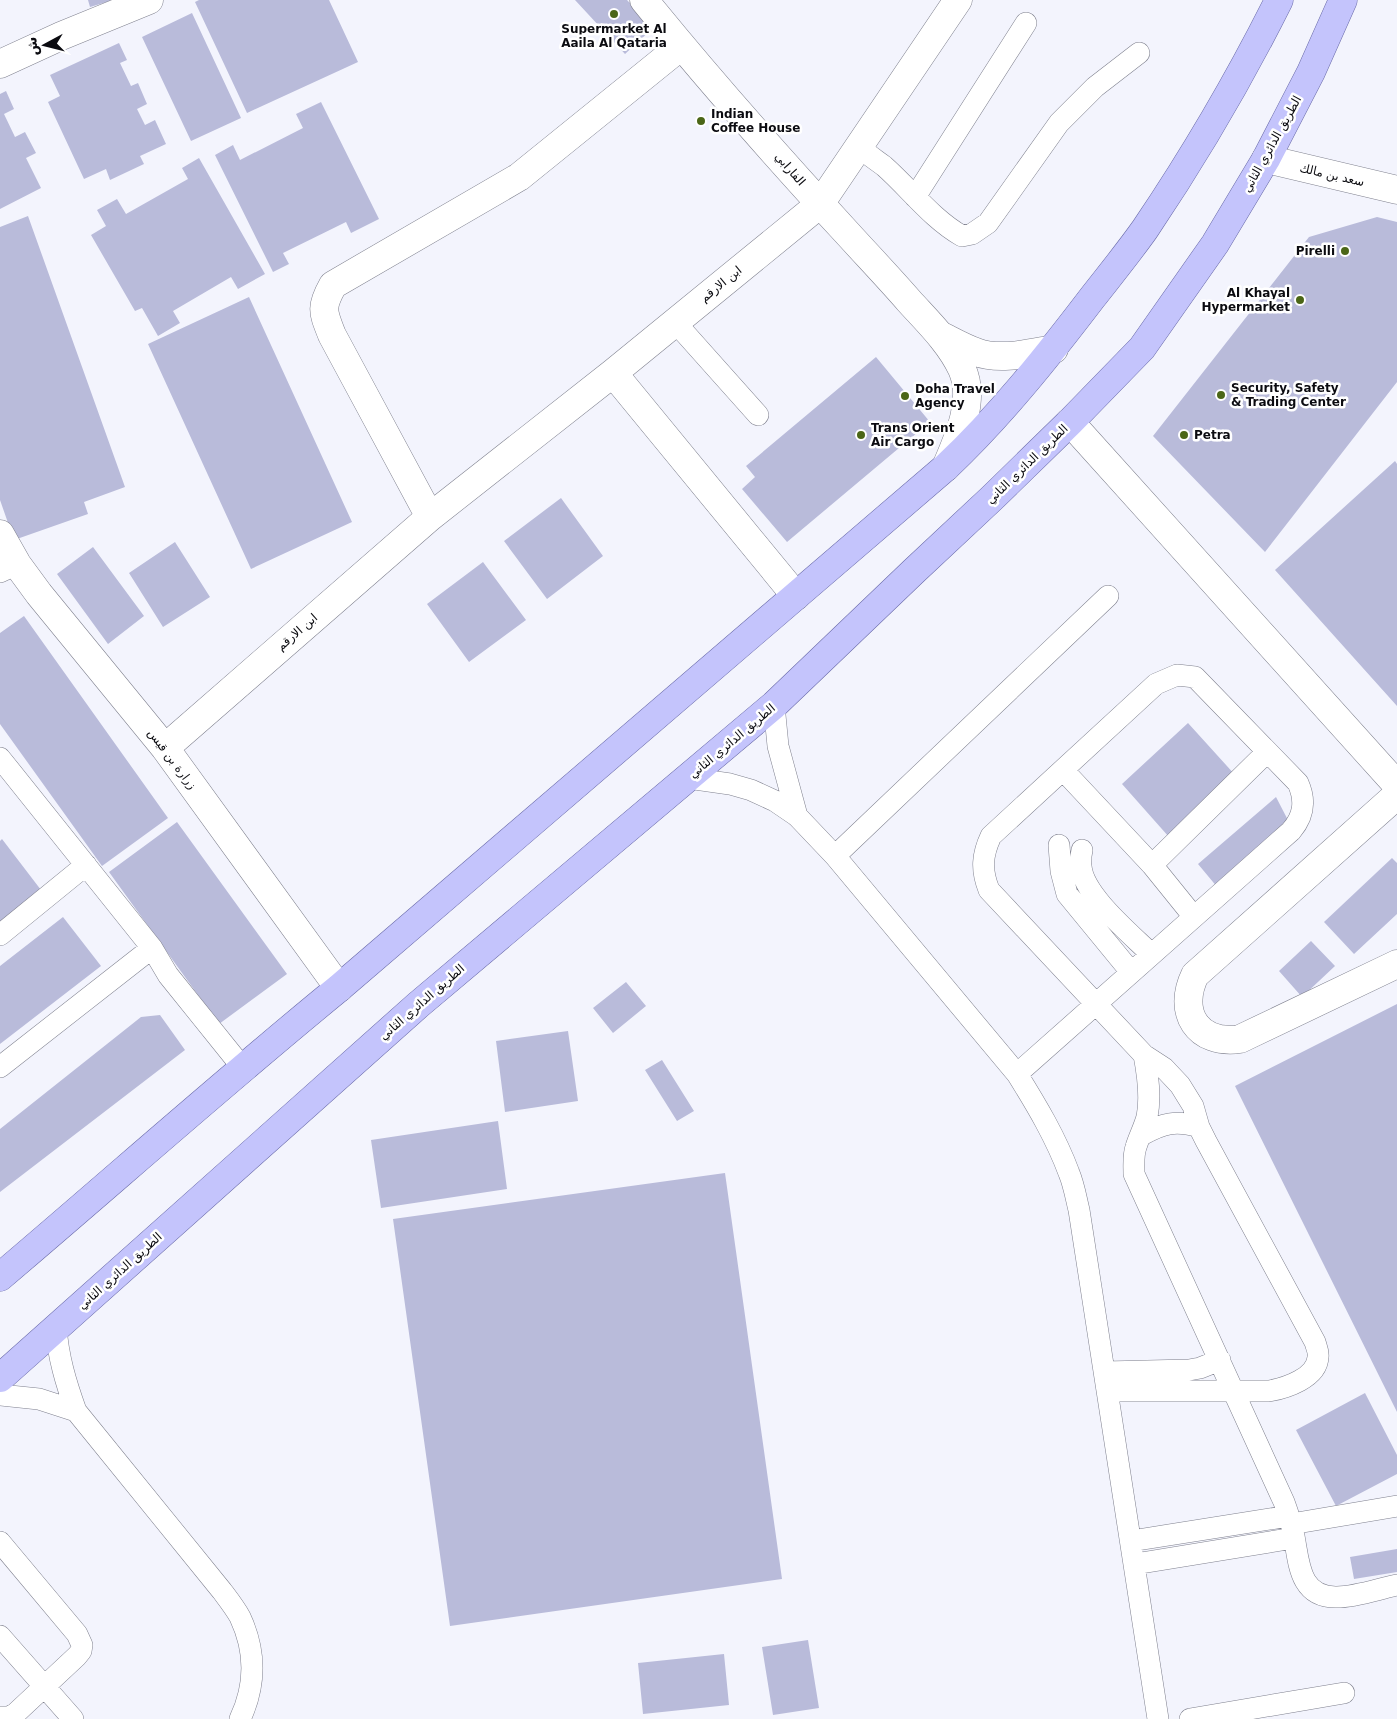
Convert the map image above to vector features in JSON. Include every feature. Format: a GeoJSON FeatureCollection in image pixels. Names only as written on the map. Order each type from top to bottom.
{"type":"FeatureCollection","features":[{"type":"Feature","properties":{"kind":"main road"},"geometry":{"type":"LineString","coordinates":[[0,1277],[202,1104],[242,1067],[338,988],[969,446],[1054,349],[1144,230],[1196,150],[1248,61],[1279,0]]}},
{"type":"Feature","properties":{"kind":"main road","name":"الطريق الدائري الثاني"},"geometry":{"type":"LineString","coordinates":[[0,1378],[418,1004],[774,705],[1070,422],[1142,348],[1215,244],[1266,159],[1311,72],[1343,0]]}},
{"type":"Feature","properties":{"kind":"street"},"geometry":{"type":"LineString","coordinates":[[0,64],[61,36],[149,0]]}},
{"type":"Feature","properties":{"kind":"street","name":"الفارابي"},"geometry":{"type":"LineString","coordinates":[[644,0],[681,46],[820,204],[940,335],[962,370],[966,389],[966,405],[962,428],[946,467]]}},
{"type":"Feature","properties":{"kind":"street","name":"ابن الارقم"},"geometry":{"type":"LineString","coordinates":[[165,748],[430,517],[613,373],[820,204],[958,0]]}},
{"type":"Feature","properties":{"kind":"street"},"geometry":{"type":"LineString","coordinates":[[430,517],[332,335],[324,315],[325,300],[333,285],[519,178],[681,46]]}},
{"type":"Feature","properties":{"kind":"street","name":"سعد بن مالك"},"geometry":{"type":"LineString","coordinates":[[1266,159],[1397,190]]}},
{"type":"Feature","properties":{"kind":"street","name":"الفارابي"},"geometry":{"type":"LineString","coordinates":[[940,335],[990,356],[1054,349]]}},
{"type":"Feature","properties":{"kind":"street"},"geometry":{"type":"LineString","coordinates":[[613,373],[796,596]]}},
{"type":"Feature","properties":{"kind":"street"},"geometry":{"type":"LineString","coordinates":[[1070,422],[1397,785]]}},
{"type":"Feature","properties":{"kind":"street","name":"زرارة بن قيس"},"geometry":{"type":"LineString","coordinates":[[0,534],[9,568],[39,594],[165,748],[338,988]]}},
{"type":"Feature","properties":{"kind":"street"},"geometry":{"type":"LineString","coordinates":[[1397,795],[1195,974],[1187,999],[1189,1012],[1194,1023],[1204,1033],[1214,1039],[1227,1041],[1240,1039],[1397,964]]}},
{"type":"Feature","properties":{"kind":"lane"},"geometry":{"type":"LineString","coordinates":[[915,198],[1026,23]]}},
{"type":"Feature","properties":{"kind":"lane"},"geometry":{"type":"LineString","coordinates":[[859,148],[884,166],[915,198],[955,232],[962,236],[972,234],[988,223],[1059,124],[1095,86],[1139,53]]}},
{"type":"Feature","properties":{"kind":"lane"},"geometry":{"type":"LineString","coordinates":[[675,322],[758,415]]}},
{"type":"Feature","properties":{"kind":"lane"},"geometry":{"type":"LineString","coordinates":[[835,856],[1108,596]]}},
{"type":"Feature","properties":{"kind":"lane"},"geometry":{"type":"LineString","coordinates":[[1017,1074],[1095,1003],[1291,831],[1302,815],[1302,794],[1298,783],[1195,677],[1177,676],[1156,684],[991,836],[985,849],[984,877],[989,890],[1095,1003],[1144,1055],[1164,1068],[1180,1085],[1193,1106],[1199,1127],[1315,1342],[1318,1357],[1316,1365],[1311,1372],[1291,1384],[1269,1392],[1234,1392],[1106,1382]]}},
{"type":"Feature","properties":{"kind":"lane"},"geometry":{"type":"LineString","coordinates":[[774,705],[780,752],[797,816]]}},
{"type":"Feature","properties":{"kind":"lane"},"geometry":{"type":"LineString","coordinates":[[1152,865],[1267,752]]}},
{"type":"Feature","properties":{"kind":"lane"},"geometry":{"type":"LineString","coordinates":[[0,758],[152,948],[168,975],[242,1067]]}},
{"type":"Feature","properties":{"kind":"lane"},"geometry":{"type":"LineString","coordinates":[[1063,770],[1152,865],[1194,917]]}},
{"type":"Feature","properties":{"kind":"lane"},"geometry":{"type":"LineString","coordinates":[[688,778],[730,784],[751,790],[797,816],[835,856],[1017,1074],[1037,1105],[1056,1141],[1070,1175],[1079,1210],[1158,1719]]}},
{"type":"Feature","properties":{"kind":"lane"},"geometry":{"type":"LineString","coordinates":[[1059,845],[1061,871],[1067,894],[1131,972]]}},
{"type":"Feature","properties":{"kind":"lane"},"geometry":{"type":"LineString","coordinates":[[1082,850],[1081,867],[1086,882],[1095,897],[1151,954]]}},
{"type":"Feature","properties":{"kind":"lane"},"geometry":{"type":"LineString","coordinates":[[0,935],[86,865]]}},
{"type":"Feature","properties":{"kind":"lane"},"geometry":{"type":"LineString","coordinates":[[0,1067],[152,948]]}},
{"type":"Feature","properties":{"kind":"lane"},"geometry":{"type":"LineString","coordinates":[[1144,1055],[1149,1095],[1147,1116],[1133,1160],[1134,1174],[1284,1502],[1292,1526],[1301,1576],[1316,1591],[1336,1597],[1397,1585]]}},
{"type":"Feature","properties":{"kind":"lane"},"geometry":{"type":"LineString","coordinates":[[1142,1135],[1163,1124],[1187,1124],[1199,1127]]}},
{"type":"Feature","properties":{"kind":"lane"},"geometry":{"type":"LineString","coordinates":[[56,1327],[62,1370],[76,1411],[222,1591],[239,1615],[250,1643],[253,1673],[248,1702],[240,1719]]}},
{"type":"Feature","properties":{"kind":"lane"},"geometry":{"type":"LineString","coordinates":[[1106,1382],[1200,1368],[1220,1360]]}},
{"type":"Feature","properties":{"kind":"lane"},"geometry":{"type":"LineString","coordinates":[[0,1395],[39,1399],[76,1411]]}},
{"type":"Feature","properties":{"kind":"lane"},"geometry":{"type":"LineString","coordinates":[[1135,1564],[1292,1526],[1392,1508],[1397,1489]]}},
{"type":"Feature","properties":{"kind":"lane"},"geometry":{"type":"LineString","coordinates":[[1131,1541],[1292,1526]]}},
{"type":"Feature","properties":{"kind":"lane"},"geometry":{"type":"LineString","coordinates":[[0,1542],[77,1634],[82,1645],[81,1651],[77,1656],[16,1714],[0,1717]]}},
{"type":"Feature","properties":{"kind":"lane"},"geometry":{"type":"LineString","coordinates":[[0,1636],[73,1719]]}},
{"type":"Feature","properties":{"kind":"lane"},"geometry":{"type":"LineString","coordinates":[[1190,1719],[1344,1693]]}},
{"type":"Feature","properties":{"kind":"building"},"geometry":{"type":"Polygon","coordinates":[[[88,0],[110,0],[110,1],[90,7],[88,0]]]}},
{"type":"Feature","properties":{"kind":"building"},"geometry":{"type":"Polygon","coordinates":[[[199,0],[329,0],[358,62],[247,113],[195,2],[199,0]]]}},
{"type":"Feature","properties":{"kind":"building","name":"Supermarket Al Aaila Al Qataria"},"geometry":{"type":"Polygon","coordinates":[[[575,0],[627,0],[653,28],[625,54],[575,0]]]}},
{"type":"Feature","properties":{"kind":"building"},"geometry":{"type":"Polygon","coordinates":[[[192,13],[241,118],[191,141],[142,37],[192,13]]]}},
{"type":"Feature","properties":{"kind":"building"},"geometry":{"type":"Polygon","coordinates":[[[119,43],[127,60],[120,63],[131,86],[138,83],[147,104],[137,109],[145,125],[155,120],[166,144],[140,156],[144,164],[110,180],[106,169],[84,179],[48,102],[60,96],[50,75],[119,43]]]}},
{"type":"Feature","properties":{"kind":"building"},"geometry":{"type":"Polygon","coordinates":[[[6,91],[14,109],[4,114],[15,137],[25,132],[36,153],[26,158],[41,188],[0,209],[0,94],[6,91]]]}},
{"type":"Feature","properties":{"kind":"building"},"geometry":{"type":"Polygon","coordinates":[[[321,102],[379,219],[351,233],[346,222],[283,253],[289,264],[273,272],[215,155],[233,145],[240,160],[303,128],[296,114],[321,102]]]}},
{"type":"Feature","properties":{"kind":"building"},"geometry":{"type":"Polygon","coordinates":[[[199,158],[265,274],[238,289],[231,277],[173,311],[180,323],[158,336],[142,308],[135,311],[91,235],[106,226],[97,210],[117,199],[126,214],[188,179],[182,168],[199,158]]]}},
{"type":"Feature","properties":{"kind":"building"},"geometry":{"type":"Polygon","coordinates":[[[28,216],[125,487],[84,502],[88,514],[14,540],[0,500],[0,227],[28,216]]]}},
{"type":"Feature","properties":{"kind":"building"},"geometry":{"type":"Polygon","coordinates":[[[1377,217],[1397,222],[1397,382],[1265,552],[1153,436],[1309,237],[1377,217]]]}},
{"type":"Feature","properties":{"kind":"building"},"geometry":{"type":"Polygon","coordinates":[[[249,297],[352,522],[251,569],[148,344],[249,297]]]}},
{"type":"Feature","properties":{"kind":"building"},"geometry":{"type":"Polygon","coordinates":[[[876,357],[930,422],[787,542],[742,489],[755,477],[746,466],[876,357]]]}},
{"type":"Feature","properties":{"kind":"building"},"geometry":{"type":"Polygon","coordinates":[[[1395,461],[1397,464],[1397,706],[1275,570],[1395,461]]]}},
{"type":"Feature","properties":{"kind":"building"},"geometry":{"type":"Polygon","coordinates":[[[561,498],[603,556],[547,599],[504,541],[561,498]]]}},
{"type":"Feature","properties":{"kind":"building"},"geometry":{"type":"Polygon","coordinates":[[[175,542],[210,597],[163,627],[129,573],[175,542]]]}},
{"type":"Feature","properties":{"kind":"building"},"geometry":{"type":"Polygon","coordinates":[[[93,547],[144,616],[108,644],[57,574],[93,547]]]}},
{"type":"Feature","properties":{"kind":"building"},"geometry":{"type":"Polygon","coordinates":[[[483,562],[526,620],[469,662],[427,604],[483,562]]]}},
{"type":"Feature","properties":{"kind":"building"},"geometry":{"type":"Polygon","coordinates":[[[24,616],[168,818],[102,866],[0,724],[0,633],[24,616]]]}},
{"type":"Feature","properties":{"kind":"building"},"geometry":{"type":"Polygon","coordinates":[[[1188,723],[1236,776],[1169,837],[1122,784],[1188,723]]]}},
{"type":"Feature","properties":{"kind":"building"},"geometry":{"type":"Polygon","coordinates":[[[1276,797],[1291,826],[1218,888],[1198,864],[1276,797]]]}},
{"type":"Feature","properties":{"kind":"building"},"geometry":{"type":"Polygon","coordinates":[[[177,822],[287,974],[219,1024],[109,872],[177,822]]]}},
{"type":"Feature","properties":{"kind":"building"},"geometry":{"type":"Polygon","coordinates":[[[2,839],[41,890],[0,923],[0,841],[2,839]]]}},
{"type":"Feature","properties":{"kind":"building"},"geometry":{"type":"Polygon","coordinates":[[[1392,858],[1397,863],[1397,914],[1354,954],[1324,922],[1392,858]]]}},
{"type":"Feature","properties":{"kind":"building"},"geometry":{"type":"Polygon","coordinates":[[[63,917],[101,966],[0,1044],[0,966],[63,917]]]}},
{"type":"Feature","properties":{"kind":"building"},"geometry":{"type":"Polygon","coordinates":[[[1311,941],[1335,966],[1302,997],[1279,971],[1311,941]]]}},
{"type":"Feature","properties":{"kind":"building"},"geometry":{"type":"Polygon","coordinates":[[[626,982],[646,1006],[613,1033],[593,1008],[626,982]]]}},
{"type":"Feature","properties":{"kind":"building"},"geometry":{"type":"Polygon","coordinates":[[[1397,1004],[1397,1412],[1235,1086],[1397,1004]]]}},
{"type":"Feature","properties":{"kind":"building"},"geometry":{"type":"Polygon","coordinates":[[[160,1015],[185,1050],[0,1192],[0,1129],[141,1017],[160,1015]]]}},
{"type":"Feature","properties":{"kind":"building"},"geometry":{"type":"Polygon","coordinates":[[[568,1031],[578,1101],[505,1112],[496,1041],[568,1031]]]}},
{"type":"Feature","properties":{"kind":"building"},"geometry":{"type":"Polygon","coordinates":[[[662,1060],[694,1111],[677,1121],[645,1070],[662,1060]]]}},
{"type":"Feature","properties":{"kind":"building"},"geometry":{"type":"Polygon","coordinates":[[[498,1121],[507,1189],[381,1208],[371,1140],[498,1121]]]}},
{"type":"Feature","properties":{"kind":"building"},"geometry":{"type":"Polygon","coordinates":[[[725,1173],[782,1579],[450,1626],[393,1219],[725,1173]]]}},
{"type":"Feature","properties":{"kind":"building"},"geometry":{"type":"Polygon","coordinates":[[[1365,1393],[1397,1455],[1397,1474],[1336,1506],[1296,1430],[1365,1393]]]}},
{"type":"Feature","properties":{"kind":"building"},"geometry":{"type":"Polygon","coordinates":[[[1397,1549],[1397,1572],[1354,1579],[1350,1557],[1397,1549]]]}},
{"type":"Feature","properties":{"kind":"building"},"geometry":{"type":"Polygon","coordinates":[[[808,1640],[819,1708],[773,1715],[762,1647],[808,1640]]]}},
{"type":"Feature","properties":{"kind":"building"},"geometry":{"type":"Polygon","coordinates":[[[724,1654],[729,1705],[643,1714],[638,1663],[724,1654]]]}},
{"type":"Feature","properties":{"kind":"place","name":"Supermarket Al Aaila Al Qataria"},"geometry":{"type":"Point","coordinates":[614,14]}},
{"type":"Feature","properties":{"kind":"place","name":"Indian Coffee House"},"geometry":{"type":"Point","coordinates":[701,121]}},
{"type":"Feature","properties":{"kind":"place","name":"Pirelli"},"geometry":{"type":"Point","coordinates":[1345,251]}},
{"type":"Feature","properties":{"kind":"place","name":"Al Khayal Hypermarket"},"geometry":{"type":"Point","coordinates":[1300,300]}},
{"type":"Feature","properties":{"kind":"place","name":"Security, Safety & Trading Center"},"geometry":{"type":"Point","coordinates":[1221,395]}},
{"type":"Feature","properties":{"kind":"place","name":"Doha Travel Agency"},"geometry":{"type":"Point","coordinates":[905,396]}},
{"type":"Feature","properties":{"kind":"place","name":"Trans Orient Air Cargo"},"geometry":{"type":"Point","coordinates":[861,435]}},
{"type":"Feature","properties":{"kind":"place","name":"Petra"},"geometry":{"type":"Point","coordinates":[1184,435]}}]}
